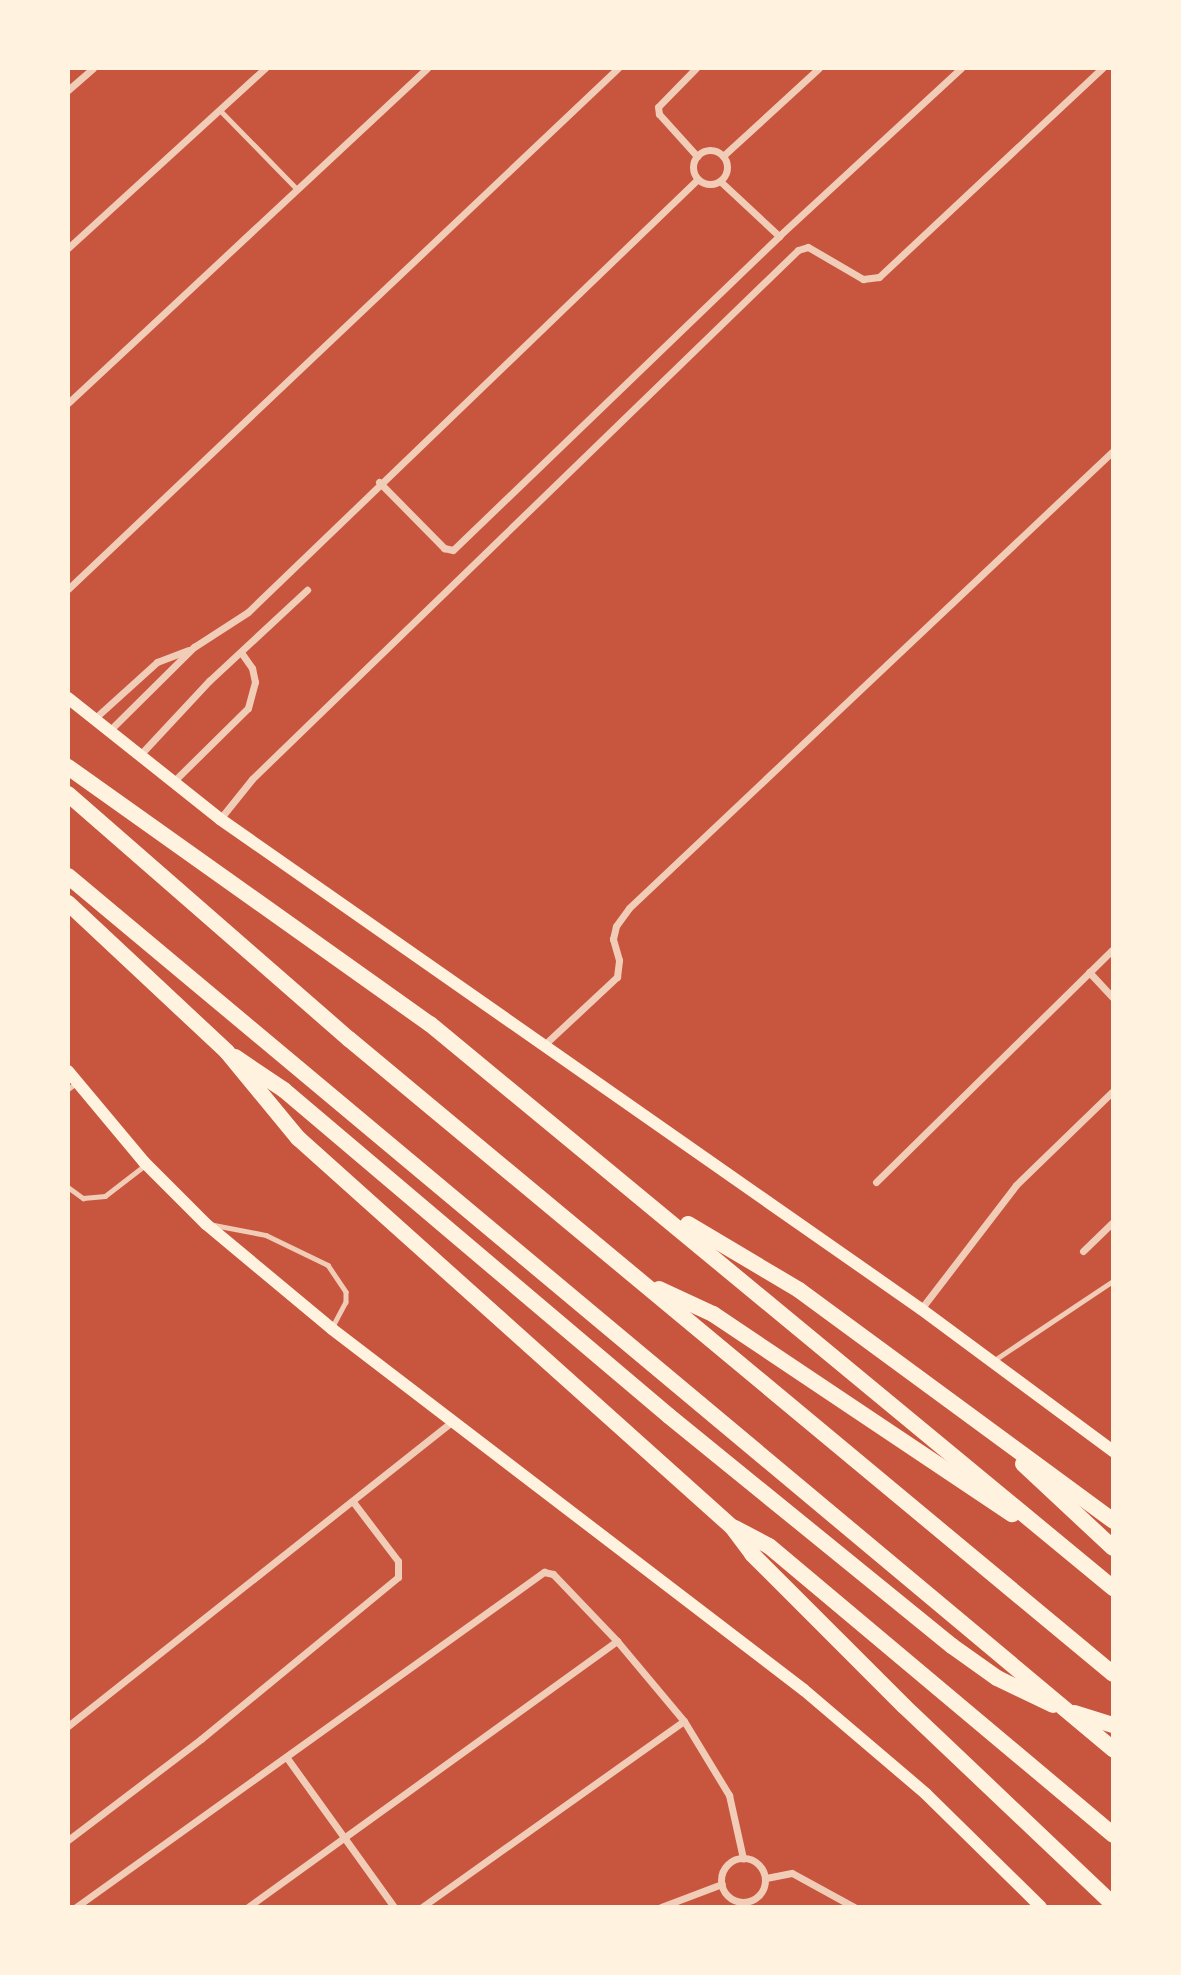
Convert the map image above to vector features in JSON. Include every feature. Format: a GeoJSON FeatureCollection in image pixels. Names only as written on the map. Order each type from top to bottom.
{"type":"FeatureCollection","features":[{"type":"Feature","properties":{"kind":"highway"},"geometry":{"type":"LineString","coordinates":[[68,768],[430,1024],[646,1199],[1113,1588]]}},
{"type":"Feature","properties":{"kind":"highway"},"geometry":{"type":"LineString","coordinates":[[68,794],[349,1039],[1113,1674]]}},
{"type":"Feature","properties":{"kind":"highway"},"geometry":{"type":"LineString","coordinates":[[68,876],[1113,1749]]}},
{"type":"Feature","properties":{"kind":"highway"},"geometry":{"type":"LineString","coordinates":[[68,903],[227,1052],[298,1138],[732,1527],[751,1554],[904,1706],[1113,1903]]}},
{"type":"Feature","properties":{"kind":"highway"},"geometry":{"type":"LineString","coordinates":[[227,1052],[284,1090],[668,1416],[998,1678],[1037,1699],[1113,1724]]}},
{"type":"Feature","properties":{"kind":"highway"},"geometry":{"type":"LineString","coordinates":[[646,1199],[799,1290],[1113,1521]]}},
{"type":"Feature","properties":{"kind":"highway"},"geometry":{"type":"LineString","coordinates":[[641,1280],[713,1314],[990,1502],[1046,1532]]}},
{"type":"Feature","properties":{"kind":"highway"},"geometry":{"type":"LineString","coordinates":[[995,1435],[1058,1501],[1113,1548]]}},
{"type":"Feature","properties":{"kind":"highway"},"geometry":{"type":"LineString","coordinates":[[732,1527],[769,1546],[1113,1835]]}},
{"type":"Feature","properties":{"kind":"main road"},"geometry":{"type":"LineString","coordinates":[[68,698],[220,819],[921,1309],[1113,1451]]}},
{"type":"Feature","properties":{"kind":"main road"},"geometry":{"type":"LineString","coordinates":[[68,1071],[73,1085],[206,1224],[332,1329],[804,1690],[926,1794],[1041,1907]]}},
{"type":"Feature","properties":{"kind":"street"},"geometry":{"type":"LineString","coordinates":[[68,90],[93,68]]}},
{"type":"Feature","properties":{"kind":"street"},"geometry":{"type":"LineString","coordinates":[[68,248],[265,68]]}},
{"type":"Feature","properties":{"kind":"street"},"geometry":{"type":"LineString","coordinates":[[68,403],[427,68]]}},
{"type":"Feature","properties":{"kind":"street"},"geometry":{"type":"LineString","coordinates":[[68,589],[618,68]]}},
{"type":"Feature","properties":{"kind":"street"},"geometry":{"type":"LineString","coordinates":[[696,68],[658,107],[659,114],[698,156]]}},
{"type":"Feature","properties":{"kind":"street"},"geometry":{"type":"LineString","coordinates":[[723,156],[820,68]]}},
{"type":"Feature","properties":{"kind":"street"},"geometry":{"type":"LineString","coordinates":[[379,482],[437,542],[453,550],[779,236],[961,68]]}},
{"type":"Feature","properties":{"kind":"street"},"geometry":{"type":"LineString","coordinates":[[220,819],[252,779],[798,250],[818,250],[863,279],[879,278],[1102,68]]}},
{"type":"Feature","properties":{"kind":"street"},"geometry":{"type":"LineString","coordinates":[[713,150],[723,156],[726,172],[720,181],[712,184],[698,179],[693,165],[698,156],[713,150]]}},
{"type":"Feature","properties":{"kind":"street"},"geometry":{"type":"LineString","coordinates":[[109,731],[194,648],[248,612],[379,482],[698,179]]}},
{"type":"Feature","properties":{"kind":"street"},"geometry":{"type":"LineString","coordinates":[[720,181],[779,236]]}},
{"type":"Feature","properties":{"kind":"street"},"geometry":{"type":"LineString","coordinates":[[544,1045],[617,976],[620,960],[613,939],[615,926],[629,908],[1113,451]]}},
{"type":"Feature","properties":{"kind":"street"},"geometry":{"type":"LineString","coordinates":[[139,756],[241,652],[307,590]]}},
{"type":"Feature","properties":{"kind":"street"},"geometry":{"type":"LineString","coordinates":[[94,719],[157,662],[194,648]]}},
{"type":"Feature","properties":{"kind":"street"},"geometry":{"type":"LineString","coordinates":[[173,783],[248,708],[255,682],[252,668],[241,652]]}},
{"type":"Feature","properties":{"kind":"street"},"geometry":{"type":"LineString","coordinates":[[876,1182],[1113,949]]}},
{"type":"Feature","properties":{"kind":"street"},"geometry":{"type":"LineString","coordinates":[[1089,972],[1113,998]]}},
{"type":"Feature","properties":{"kind":"street"},"geometry":{"type":"LineString","coordinates":[[921,1309],[1016,1185],[1113,1091]]}},
{"type":"Feature","properties":{"kind":"street"},"geometry":{"type":"LineString","coordinates":[[1083,1251],[1113,1222]]}},
{"type":"Feature","properties":{"kind":"street"},"geometry":{"type":"LineString","coordinates":[[68,1726],[354,1503],[453,1421]]}},
{"type":"Feature","properties":{"kind":"street"},"geometry":{"type":"LineString","coordinates":[[68,1840],[201,1739],[398,1577],[398,1561],[354,1503]]}},
{"type":"Feature","properties":{"kind":"street"},"geometry":{"type":"LineString","coordinates":[[76,1907],[544,1572],[553,1574],[617,1641],[684,1721],[729,1795],[743,1858]]}},
{"type":"Feature","properties":{"kind":"street"},"geometry":{"type":"LineString","coordinates":[[248,1907],[617,1641]]}},
{"type":"Feature","properties":{"kind":"street"},"geometry":{"type":"LineString","coordinates":[[422,1907],[684,1721]]}},
{"type":"Feature","properties":{"kind":"street"},"geometry":{"type":"LineString","coordinates":[[287,1758],[394,1907]]}},
{"type":"Feature","properties":{"kind":"street"},"geometry":{"type":"LineString","coordinates":[[743,1858],[758,1863],[766,1878],[759,1896],[741,1905],[725,1893],[722,1884],[726,1866],[743,1858]]}},
{"type":"Feature","properties":{"kind":"street"},"geometry":{"type":"LineString","coordinates":[[766,1878],[792,1873],[854,1907]]}},
{"type":"Feature","properties":{"kind":"street"},"geometry":{"type":"LineString","coordinates":[[661,1907],[722,1884]]}},
{"type":"Feature","properties":{"kind":"lane"},"geometry":{"type":"LineString","coordinates":[[220,110],[297,189]]}},
{"type":"Feature","properties":{"kind":"lane"},"geometry":{"type":"LineString","coordinates":[[68,1187],[83,1198],[105,1196],[146,1164]]}},
{"type":"Feature","properties":{"kind":"lane"},"geometry":{"type":"LineString","coordinates":[[206,1224],[265,1235],[328,1265],[346,1292],[346,1302],[332,1329]]}},
{"type":"Feature","properties":{"kind":"lane"},"geometry":{"type":"LineString","coordinates":[[992,1361],[1113,1281]]}}]}
